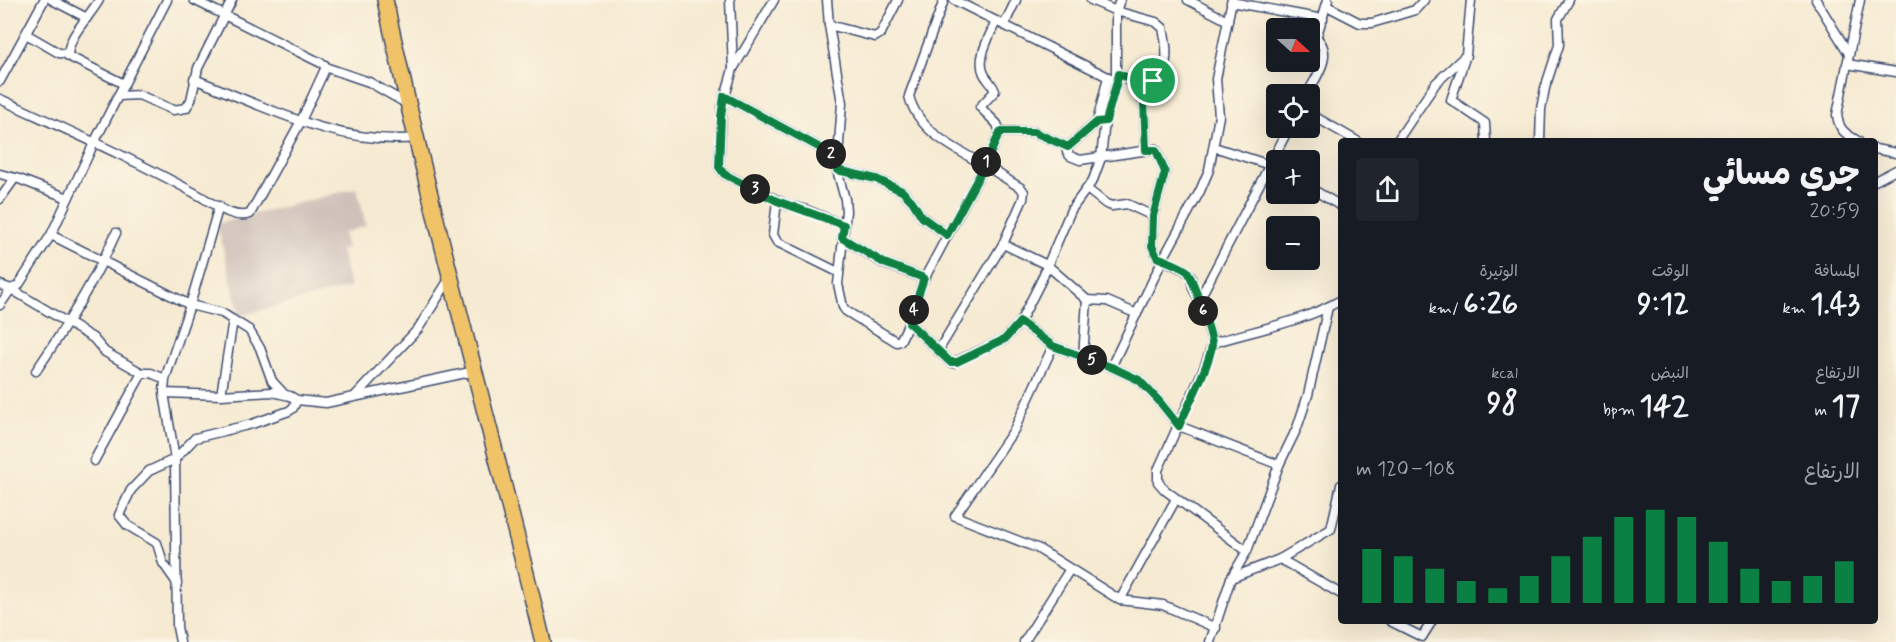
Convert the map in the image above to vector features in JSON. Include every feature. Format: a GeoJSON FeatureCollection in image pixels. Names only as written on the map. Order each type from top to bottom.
{"type":"FeatureCollection","features":[{"type":"Feature","properties":{"kind":"highway"},"geometry":{"type":"LineString","coordinates":[[385,0],[450,278],[543,642]]}},
{"type":"Feature","properties":{"kind":"street"},"geometry":{"type":"LineString","coordinates":[[0,81],[44,0]]}},
{"type":"Feature","properties":{"kind":"street"},"geometry":{"type":"LineString","coordinates":[[52,0],[87,18]]}},
{"type":"Feature","properties":{"kind":"street"},"geometry":{"type":"LineString","coordinates":[[68,54],[78,30],[99,0]]}},
{"type":"Feature","properties":{"kind":"street"},"geometry":{"type":"LineString","coordinates":[[0,305],[11,289],[18,286],[51,235],[94,143],[167,0]]}},
{"type":"Feature","properties":{"kind":"street"},"geometry":{"type":"LineString","coordinates":[[194,0],[324,64],[325,67],[369,82],[410,105]]}},
{"type":"Feature","properties":{"kind":"street"},"geometry":{"type":"LineString","coordinates":[[118,96],[139,95],[166,109],[186,108],[191,100],[194,79],[232,0]]}},
{"type":"Feature","properties":{"kind":"street"},"geometry":{"type":"LineString","coordinates":[[730,0],[733,69]]}},
{"type":"Feature","properties":{"kind":"street"},"geometry":{"type":"LineString","coordinates":[[774,0],[733,69],[724,96],[719,167],[721,171],[777,201],[844,225]]}},
{"type":"Feature","properties":{"kind":"street"},"geometry":{"type":"LineString","coordinates":[[827,0],[842,103],[837,170],[846,211],[838,284],[843,307],[849,314],[897,342],[900,341],[909,323],[924,278],[985,165],[1000,132],[997,124],[980,107],[995,91],[992,82],[984,74],[982,55],[1016,0]]}},
{"type":"Feature","properties":{"kind":"street"},"geometry":{"type":"LineString","coordinates":[[829,26],[876,37],[898,0]]}},
{"type":"Feature","properties":{"kind":"street"},"geometry":{"type":"LineString","coordinates":[[938,351],[1003,244],[1024,192],[985,165],[952,148],[917,116],[911,104],[909,96],[912,86],[924,59],[944,0]]}},
{"type":"Feature","properties":{"kind":"street"},"geometry":{"type":"LineString","coordinates":[[1091,0],[1116,11],[1156,22],[1163,28],[1167,54],[1162,74],[1153,81],[1144,102],[1146,150]]}},
{"type":"Feature","properties":{"kind":"street"},"geometry":{"type":"LineString","coordinates":[[909,323],[950,362],[957,362],[1005,339],[1020,322],[1071,210],[1087,189],[1101,158],[1101,122],[1117,77],[1116,11],[1120,0]]}},
{"type":"Feature","properties":{"kind":"street"},"geometry":{"type":"LineString","coordinates":[[1188,0],[1228,21]]}},
{"type":"Feature","properties":{"kind":"street"},"geometry":{"type":"LineString","coordinates":[[1312,84],[1323,63],[1325,53],[1324,47],[1317,38],[1328,3],[1360,22],[1372,22],[1416,10],[1424,0]]}},
{"type":"Feature","properties":{"kind":"street"},"geometry":{"type":"LineString","coordinates":[[1471,0],[1466,55],[1451,100],[1485,123],[1486,138]]}},
{"type":"Feature","properties":{"kind":"street"},"geometry":{"type":"LineString","coordinates":[[1816,0],[1849,54]]}},
{"type":"Feature","properties":{"kind":"street"},"geometry":{"type":"LineString","coordinates":[[1852,138],[1838,127],[1837,115],[1860,0]]}},
{"type":"Feature","properties":{"kind":"street"},"geometry":{"type":"LineString","coordinates":[[959,1],[1000,23],[1117,77],[1144,102]]}},
{"type":"Feature","properties":{"kind":"street"},"geometry":{"type":"LineString","coordinates":[[1111,367],[1209,170],[1219,116],[1216,79],[1232,1],[1265,4],[1323,19]]}},
{"type":"Feature","properties":{"kind":"street"},"geometry":{"type":"LineString","coordinates":[[1540,138],[1541,109],[1545,88],[1559,45],[1558,19],[1566,1]]}},
{"type":"Feature","properties":{"kind":"street"},"geometry":{"type":"LineString","coordinates":[[26,34],[59,53],[68,54],[70,58],[124,84]]}},
{"type":"Feature","properties":{"kind":"street"},"geometry":{"type":"LineString","coordinates":[[1399,138],[1436,83],[1466,55]]}},
{"type":"Feature","properties":{"kind":"street"},"geometry":{"type":"LineString","coordinates":[[1847,64],[1896,72]]}},
{"type":"Feature","properties":{"kind":"street"},"geometry":{"type":"LineString","coordinates":[[0,99],[94,143],[239,216],[250,214],[301,121],[325,67]]}},
{"type":"Feature","properties":{"kind":"street"},"geometry":{"type":"LineString","coordinates":[[1117,77],[1153,81]]}},
{"type":"Feature","properties":{"kind":"street"},"geometry":{"type":"LineString","coordinates":[[194,79],[301,121],[342,134],[388,140],[417,138]]}},
{"type":"Feature","properties":{"kind":"street"},"geometry":{"type":"LineString","coordinates":[[724,96],[837,157]]}},
{"type":"Feature","properties":{"kind":"street"},"geometry":{"type":"LineString","coordinates":[[1320,120],[1352,138]]}},
{"type":"Feature","properties":{"kind":"street"},"geometry":{"type":"LineString","coordinates":[[1101,122],[1068,147],[1067,152],[1070,156],[1080,160],[1156,150],[1165,172],[1153,216],[1152,246],[1156,255],[1188,272],[1213,343],[1157,476],[1158,482],[1176,499],[1247,551]]}},
{"type":"Feature","properties":{"kind":"street"},"geometry":{"type":"LineString","coordinates":[[1000,132],[1034,132],[1068,147]]}},
{"type":"Feature","properties":{"kind":"street"},"geometry":{"type":"LineString","coordinates":[[1214,147],[1266,164]]}},
{"type":"Feature","properties":{"kind":"street"},"geometry":{"type":"LineString","coordinates":[[1878,150],[1896,153]]}},
{"type":"Feature","properties":{"kind":"street"},"geometry":{"type":"LineString","coordinates":[[837,170],[876,179],[902,191],[912,201],[922,217],[947,235]]}},
{"type":"Feature","properties":{"kind":"street"},"geometry":{"type":"LineString","coordinates":[[1878,179],[1896,170]]}},
{"type":"Feature","properties":{"kind":"street"},"geometry":{"type":"LineString","coordinates":[[0,174],[15,177],[68,198]]}},
{"type":"Feature","properties":{"kind":"street"},"geometry":{"type":"LineString","coordinates":[[0,199],[15,177]]}},
{"type":"Feature","properties":{"kind":"street"},"geometry":{"type":"LineString","coordinates":[[1199,300],[1266,179]]}},
{"type":"Feature","properties":{"kind":"street"},"geometry":{"type":"LineString","coordinates":[[1087,189],[1106,204],[1112,206],[1127,204],[1153,216]]}},
{"type":"Feature","properties":{"kind":"street"},"geometry":{"type":"LineString","coordinates":[[1320,194],[1338,204]]}},
{"type":"Feature","properties":{"kind":"street"},"geometry":{"type":"LineString","coordinates":[[777,201],[773,236],[777,243],[838,272]]}},
{"type":"Feature","properties":{"kind":"street"},"geometry":{"type":"LineString","coordinates":[[180,642],[177,627],[174,459],[164,393],[165,379],[190,305],[219,206]]}},
{"type":"Feature","properties":{"kind":"street"},"geometry":{"type":"LineString","coordinates":[[36,371],[68,323],[103,263],[116,233]]}},
{"type":"Feature","properties":{"kind":"street"},"geometry":{"type":"LineString","coordinates":[[51,235],[190,305],[222,313],[249,330],[260,348],[272,381],[285,395]]}},
{"type":"Feature","properties":{"kind":"street"},"geometry":{"type":"LineString","coordinates":[[842,238],[884,263],[924,278]]}},
{"type":"Feature","properties":{"kind":"street"},"geometry":{"type":"LineString","coordinates":[[1003,244],[1047,265],[1088,300],[1107,301],[1137,314]]}},
{"type":"Feature","properties":{"kind":"street"},"geometry":{"type":"LineString","coordinates":[[355,396],[418,329],[450,278]]}},
{"type":"Feature","properties":{"kind":"street"},"geometry":{"type":"LineString","coordinates":[[0,285],[11,289],[93,338],[105,352],[142,373],[151,373],[165,379]]}},
{"type":"Feature","properties":{"kind":"street"},"geometry":{"type":"LineString","coordinates":[[1083,357],[1088,300]]}},
{"type":"Feature","properties":{"kind":"street"},"geometry":{"type":"LineString","coordinates":[[1213,343],[1328,307],[1338,302]]}},
{"type":"Feature","properties":{"kind":"street"},"geometry":{"type":"LineString","coordinates":[[1210,642],[1231,578],[1247,551],[1279,465],[1297,428],[1308,396],[1328,307]]}},
{"type":"Feature","properties":{"kind":"street"},"geometry":{"type":"LineString","coordinates":[[221,395],[233,320]]}},
{"type":"Feature","properties":{"kind":"street"},"geometry":{"type":"LineString","coordinates":[[1020,322],[1053,346],[1111,367],[1145,385],[1179,426],[1279,465]]}},
{"type":"Feature","properties":{"kind":"street"},"geometry":{"type":"LineString","coordinates":[[1053,346],[1014,430],[955,516],[1037,548],[1120,600],[1162,605],[1216,628]]}},
{"type":"Feature","properties":{"kind":"street"},"geometry":{"type":"LineString","coordinates":[[164,393],[221,395],[272,392],[297,400],[326,403],[475,371]]}},
{"type":"Feature","properties":{"kind":"street"},"geometry":{"type":"LineString","coordinates":[[94,461],[142,373]]}},
{"type":"Feature","properties":{"kind":"street"},"geometry":{"type":"LineString","coordinates":[[177,583],[163,563],[157,543],[127,525],[119,514],[131,490],[149,471],[174,459],[195,438],[252,424],[289,411],[297,400]]}},
{"type":"Feature","properties":{"kind":"street"},"geometry":{"type":"LineString","coordinates":[[1231,578],[1280,559],[1331,529],[1338,498]]}},
{"type":"Feature","properties":{"kind":"street"},"geometry":{"type":"LineString","coordinates":[[1120,600],[1176,499]]}},
{"type":"Feature","properties":{"kind":"street"},"geometry":{"type":"LineString","coordinates":[[1280,559],[1338,592]]}},
{"type":"Feature","properties":{"kind":"street"},"geometry":{"type":"LineString","coordinates":[[1024,642],[1070,569]]}},
{"type":"Feature","properties":{"kind":"street"},"geometry":{"type":"LineString","coordinates":[[1396,624],[1432,642]]}},
{"type":"Feature","properties":{"kind":"street"},"geometry":{"type":"LineString","coordinates":[[1422,637],[1430,624]]}},
{"type":"Feature","properties":{"kind":"shaded area"},"geometry":{"type":"Polygon","coordinates":[[[357,188],[366,226],[343,233],[347,248],[341,250],[350,287],[240,316],[217,224],[357,188]]]}},
{"type":"Feature","properties":{"kind":"route"},"geometry":{"type":"LineString","coordinates":[[1119,74],[1153,81],[1144,102],[1146,150],[1156,150],[1165,172],[1153,216],[1152,246],[1157,257],[1185,270],[1191,276],[1193,288],[1213,343],[1179,426],[1139,380],[1053,346],[1020,322],[1005,339],[957,362],[950,362],[909,323],[924,278],[884,263],[842,238],[844,225],[777,201],[724,174],[719,167],[724,96],[837,157],[837,170],[867,176],[902,191],[927,222],[947,235],[1000,132],[1034,132],[1068,147],[1097,122],[1106,121],[1119,74]]}}]}
